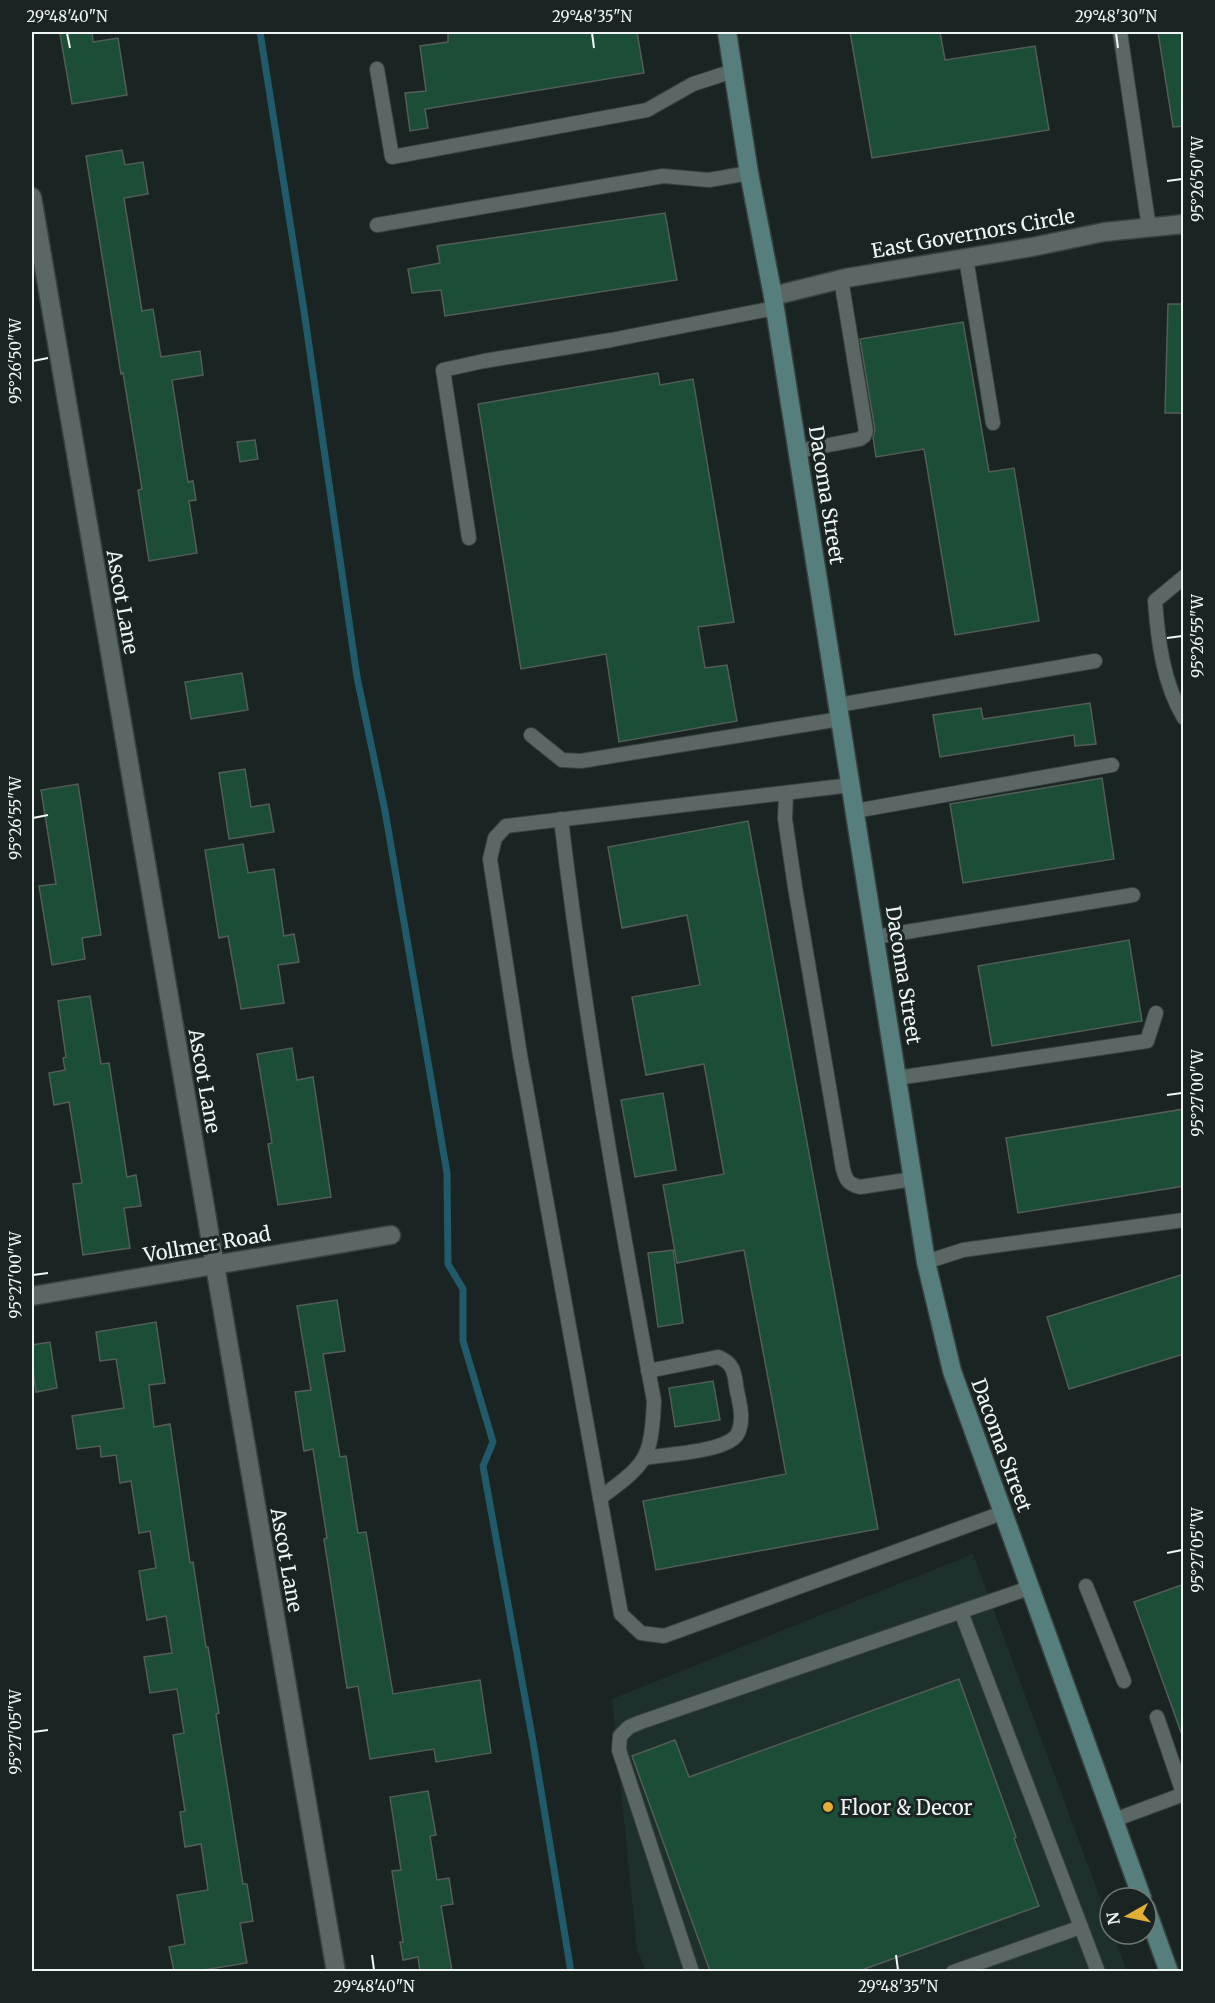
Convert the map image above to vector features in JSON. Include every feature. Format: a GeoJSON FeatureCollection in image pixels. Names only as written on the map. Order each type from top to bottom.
{"type":"FeatureCollection","features":[{"type":"Feature","properties":{"kind":"main road","name":"Dacoma Street"},"geometry":{"type":"LineString","coordinates":[[727,32],[749,173],[774,302],[926,1262],[952,1371],[1138,1886]]}},
{"type":"Feature","properties":{"kind":"main road"},"geometry":{"type":"LineString","coordinates":[[1158,1941],[1169,1971]]}},
{"type":"Feature","properties":{"kind":"street","name":"Ascot Lane"},"geometry":{"type":"LineString","coordinates":[[32,197],[213,1266],[336,1971]]}},
{"type":"Feature","properties":{"kind":"street","name":"East Governors Circle"},"geometry":{"type":"LineString","coordinates":[[774,302],[841,279],[1104,232],[1184,224]]}},
{"type":"Feature","properties":{"kind":"street","name":"Vollmer Road"},"geometry":{"type":"LineString","coordinates":[[32,1296],[391,1234]]}},
{"type":"Feature","properties":{"kind":"lane"},"geometry":{"type":"LineString","coordinates":[[1120,32],[1149,228]]}},
{"type":"Feature","properties":{"kind":"lane"},"geometry":{"type":"LineString","coordinates":[[377,69],[392,157],[647,110],[693,84],[733,71]]}},
{"type":"Feature","properties":{"kind":"lane"},"geometry":{"type":"LineString","coordinates":[[378,225],[663,176],[709,180],[749,173]]}},
{"type":"Feature","properties":{"kind":"lane"},"geometry":{"type":"LineString","coordinates":[[966,258],[993,423]]}},
{"type":"Feature","properties":{"kind":"lane"},"geometry":{"type":"LineString","coordinates":[[798,451],[860,439],[866,431],[841,279]]}},
{"type":"Feature","properties":{"kind":"lane"},"geometry":{"type":"LineString","coordinates":[[469,538],[443,370],[611,340],[774,302]]}},
{"type":"Feature","properties":{"kind":"lane"},"geometry":{"type":"LineString","coordinates":[[1184,576],[1155,601],[1158,641],[1173,700],[1184,718]]}},
{"type":"Feature","properties":{"kind":"lane"},"geometry":{"type":"LineString","coordinates":[[531,735],[562,760],[581,761],[1095,661]]}},
{"type":"Feature","properties":{"kind":"lane"},"geometry":{"type":"LineString","coordinates":[[855,811],[1112,765]]}},
{"type":"Feature","properties":{"kind":"lane"},"geometry":{"type":"LineString","coordinates":[[851,785],[506,826],[495,838],[490,859],[520,1055],[621,1614],[641,1633],[664,1636],[1002,1513]]}},
{"type":"Feature","properties":{"kind":"lane"},"geometry":{"type":"LineString","coordinates":[[786,793],[785,819],[795,887],[835,1128],[846,1180],[851,1185],[860,1187],[913,1179]]}},
{"type":"Feature","properties":{"kind":"lane"},"geometry":{"type":"LineString","coordinates":[[561,819],[598,1081],[654,1401],[652,1436],[645,1458],[632,1474],[600,1498]]}},
{"type":"Feature","properties":{"kind":"lane"},"geometry":{"type":"LineString","coordinates":[[875,937],[1133,896]]}},
{"type":"Feature","properties":{"kind":"lane"},"geometry":{"type":"LineString","coordinates":[[897,1078],[1147,1041],[1156,1013]]}},
{"type":"Feature","properties":{"kind":"lane"},"geometry":{"type":"LineString","coordinates":[[926,1262],[963,1250],[1184,1221]]}},
{"type":"Feature","properties":{"kind":"lane"},"geometry":{"type":"LineString","coordinates":[[645,1458],[721,1446],[733,1439],[739,1432],[741,1414],[733,1367],[728,1360],[718,1357],[648,1371]]}},
{"type":"Feature","properties":{"kind":"lane"},"geometry":{"type":"LineString","coordinates":[[1086,1586],[1124,1681]]}},
{"type":"Feature","properties":{"kind":"lane"},"geometry":{"type":"LineString","coordinates":[[692,1971],[619,1750],[620,1736],[629,1727],[641,1722],[1029,1588]]}},
{"type":"Feature","properties":{"kind":"lane"},"geometry":{"type":"LineString","coordinates":[[961,1612],[1098,1971]]}},
{"type":"Feature","properties":{"kind":"lane"},"geometry":{"type":"LineString","coordinates":[[1114,1820],[1183,1795],[1157,1717]]}},
{"type":"Feature","properties":{"kind":"lane"},"geometry":{"type":"LineString","coordinates":[[953,1971],[1081,1927]]}},
{"type":"Feature","properties":{"kind":"shaded area"},"geometry":{"type":"Polygon","coordinates":[[[973,1554],[1098,1893],[1098,1946],[1118,1946],[1127,1971],[646,1971],[637,1950],[612,1699],[973,1554]]]}},
{"type":"Feature","properties":{"kind":"building"},"geometry":{"type":"Polygon","coordinates":[[[92,32],[93,42],[118,38],[127,95],[72,104],[60,34],[92,32]]]}},
{"type":"Feature","properties":{"kind":"building"},"geometry":{"type":"Polygon","coordinates":[[[448,32],[637,32],[644,73],[425,109],[428,128],[410,131],[405,93],[426,91],[420,46],[448,42],[448,32]]]}},
{"type":"Feature","properties":{"kind":"building"},"geometry":{"type":"Polygon","coordinates":[[[850,32],[940,32],[945,60],[1035,46],[1049,130],[872,158],[850,32]]]}},
{"type":"Feature","properties":{"kind":"building"},"geometry":{"type":"Polygon","coordinates":[[[1158,32],[1184,32],[1184,126],[1173,127],[1158,32]]]}},
{"type":"Feature","properties":{"kind":"building"},"geometry":{"type":"Polygon","coordinates":[[[122,150],[125,165],[143,162],[148,194],[124,198],[142,311],[153,309],[161,357],[200,351],[203,375],[172,380],[188,482],[193,481],[196,500],[189,501],[197,553],[149,561],[138,490],[142,489],[86,156],[122,150]]]}},
{"type":"Feature","properties":{"kind":"building"},"geometry":{"type":"Polygon","coordinates":[[[665,213],[677,280],[445,316],[441,290],[412,293],[408,269],[440,263],[437,246],[665,213]]]}},
{"type":"Feature","properties":{"kind":"building"},"geometry":{"type":"Polygon","coordinates":[[[1168,304],[1184,304],[1184,413],[1165,413],[1168,304]]]}},
{"type":"Feature","properties":{"kind":"building"},"geometry":{"type":"Polygon","coordinates":[[[963,322],[989,472],[1014,468],[1039,621],[955,635],[924,449],[876,457],[873,437],[875,430],[860,339],[963,322]]]}},
{"type":"Feature","properties":{"kind":"building"},"geometry":{"type":"Polygon","coordinates":[[[658,373],[660,385],[693,379],[734,622],[698,627],[705,668],[727,665],[737,721],[619,742],[606,654],[521,669],[478,404],[658,373]]]}},
{"type":"Feature","properties":{"kind":"building"},"geometry":{"type":"Polygon","coordinates":[[[255,440],[258,459],[240,462],[237,442],[255,440]]]}},
{"type":"Feature","properties":{"kind":"building"},"geometry":{"type":"Polygon","coordinates":[[[242,673],[248,710],[191,719],[185,682],[242,673]]]}},
{"type":"Feature","properties":{"kind":"building"},"geometry":{"type":"Polygon","coordinates":[[[1090,703],[1096,744],[1075,746],[1074,735],[940,757],[933,715],[981,708],[983,719],[1090,703]]]}},
{"type":"Feature","properties":{"kind":"building"},"geometry":{"type":"Polygon","coordinates":[[[245,769],[251,807],[269,804],[274,832],[229,839],[219,773],[245,769]]]}},
{"type":"Feature","properties":{"kind":"building"},"geometry":{"type":"Polygon","coordinates":[[[1102,778],[1114,859],[963,883],[950,804],[1102,778]]]}},
{"type":"Feature","properties":{"kind":"building"},"geometry":{"type":"Polygon","coordinates":[[[78,784],[101,935],[82,938],[85,959],[52,965],[39,886],[56,884],[41,790],[78,784]]]}},
{"type":"Feature","properties":{"kind":"building"},"geometry":{"type":"Polygon","coordinates":[[[748,821],[878,1529],[656,1570],[643,1501],[786,1474],[744,1250],[677,1263],[663,1185],[724,1174],[704,1064],[646,1075],[632,997],[700,985],[687,915],[622,928],[608,847],[748,821]]]}},
{"type":"Feature","properties":{"kind":"building"},"geometry":{"type":"Polygon","coordinates":[[[243,844],[248,873],[274,869],[284,936],[294,934],[299,962],[278,965],[284,1003],[241,1009],[228,936],[219,938],[205,850],[243,844]]]}},
{"type":"Feature","properties":{"kind":"building"},"geometry":{"type":"Polygon","coordinates":[[[1129,940],[1142,1021],[992,1046],[978,966],[1129,940]]]}},
{"type":"Feature","properties":{"kind":"building"},"geometry":{"type":"Polygon","coordinates":[[[90,996],[101,1064],[109,1063],[127,1177],[136,1175],[141,1206],[124,1208],[130,1248],[83,1255],[73,1184],[82,1183],[69,1102],[54,1105],[49,1073],[65,1070],[63,1058],[66,1057],[58,1001],[90,996]]]}},
{"type":"Feature","properties":{"kind":"building"},"geometry":{"type":"Polygon","coordinates":[[[292,1048],[297,1080],[313,1077],[331,1197],[278,1205],[268,1144],[272,1143],[257,1054],[292,1048]]]}},
{"type":"Feature","properties":{"kind":"building"},"geometry":{"type":"Polygon","coordinates":[[[663,1093],[676,1170],[635,1177],[621,1100],[663,1093]]]}},
{"type":"Feature","properties":{"kind":"building"},"geometry":{"type":"Polygon","coordinates":[[[1184,1109],[1184,1186],[1018,1213],[1006,1138],[1184,1109]]]}},
{"type":"Feature","properties":{"kind":"building"},"geometry":{"type":"Polygon","coordinates":[[[673,1250],[683,1323],[658,1327],[648,1253],[673,1250]]]}},
{"type":"Feature","properties":{"kind":"building"},"geometry":{"type":"Polygon","coordinates":[[[1184,1274],[1184,1354],[1069,1389],[1047,1317],[1184,1274]]]}},
{"type":"Feature","properties":{"kind":"building"},"geometry":{"type":"Polygon","coordinates":[[[337,1300],[345,1351],[323,1354],[340,1457],[346,1456],[358,1533],[366,1532],[393,1694],[480,1680],[491,1753],[436,1762],[434,1749],[370,1759],[358,1686],[347,1688],[313,1449],[304,1451],[295,1392],[311,1390],[297,1306],[337,1300]]]}},
{"type":"Feature","properties":{"kind":"building"},"geometry":{"type":"Polygon","coordinates":[[[156,1322],[165,1383],[149,1385],[154,1427],[170,1424],[190,1563],[193,1562],[219,1713],[216,1714],[243,1884],[247,1884],[253,1921],[240,1923],[247,1963],[197,1971],[174,1971],[169,1947],[185,1944],[177,1895],[208,1890],[201,1844],[185,1847],[180,1812],[185,1811],[173,1735],[184,1733],[177,1689],[150,1693],[144,1657],[172,1653],[166,1616],[147,1620],[139,1571],[156,1568],[150,1531],[139,1533],[131,1481],[120,1483],[116,1455],[101,1457],[100,1446],[77,1449],[72,1416],[124,1408],[116,1359],[100,1361],[96,1332],[156,1322]]]}},
{"type":"Feature","properties":{"kind":"building"},"geometry":{"type":"Polygon","coordinates":[[[50,1342],[57,1388],[36,1392],[32,1345],[50,1342]]]}},
{"type":"Feature","properties":{"kind":"building"},"geometry":{"type":"Polygon","coordinates":[[[713,1381],[720,1420],[675,1427],[669,1388],[713,1381]]]}},
{"type":"Feature","properties":{"kind":"building"},"geometry":{"type":"Polygon","coordinates":[[[1184,1584],[1184,1732],[1181,1732],[1134,1602],[1184,1584]]]}},
{"type":"Feature","properties":{"kind":"building","name":"Floor & Decor"},"geometry":{"type":"Polygon","coordinates":[[[959,1679],[1039,1906],[859,1971],[710,1971],[632,1756],[675,1740],[689,1777],[959,1679]]]}},
{"type":"Feature","properties":{"kind":"building"},"geometry":{"type":"Polygon","coordinates":[[[428,1791],[436,1835],[430,1836],[437,1880],[449,1878],[453,1904],[441,1906],[452,1971],[420,1971],[418,1957],[403,1960],[400,1942],[403,1942],[392,1871],[401,1870],[390,1797],[428,1791]]]}},
{"type":"Feature","properties":{"kind":"waterway"},"geometry":{"type":"LineString","coordinates":[[260,32],[304,311],[357,677],[385,811],[447,1173],[448,1264],[463,1289],[463,1341],[493,1442],[483,1466],[533,1742],[571,1972]]}},
{"type":"Feature","properties":{"kind":"place","name":"Floor & Decor"},"geometry":{"type":"Point","coordinates":[828,1807]}}]}
